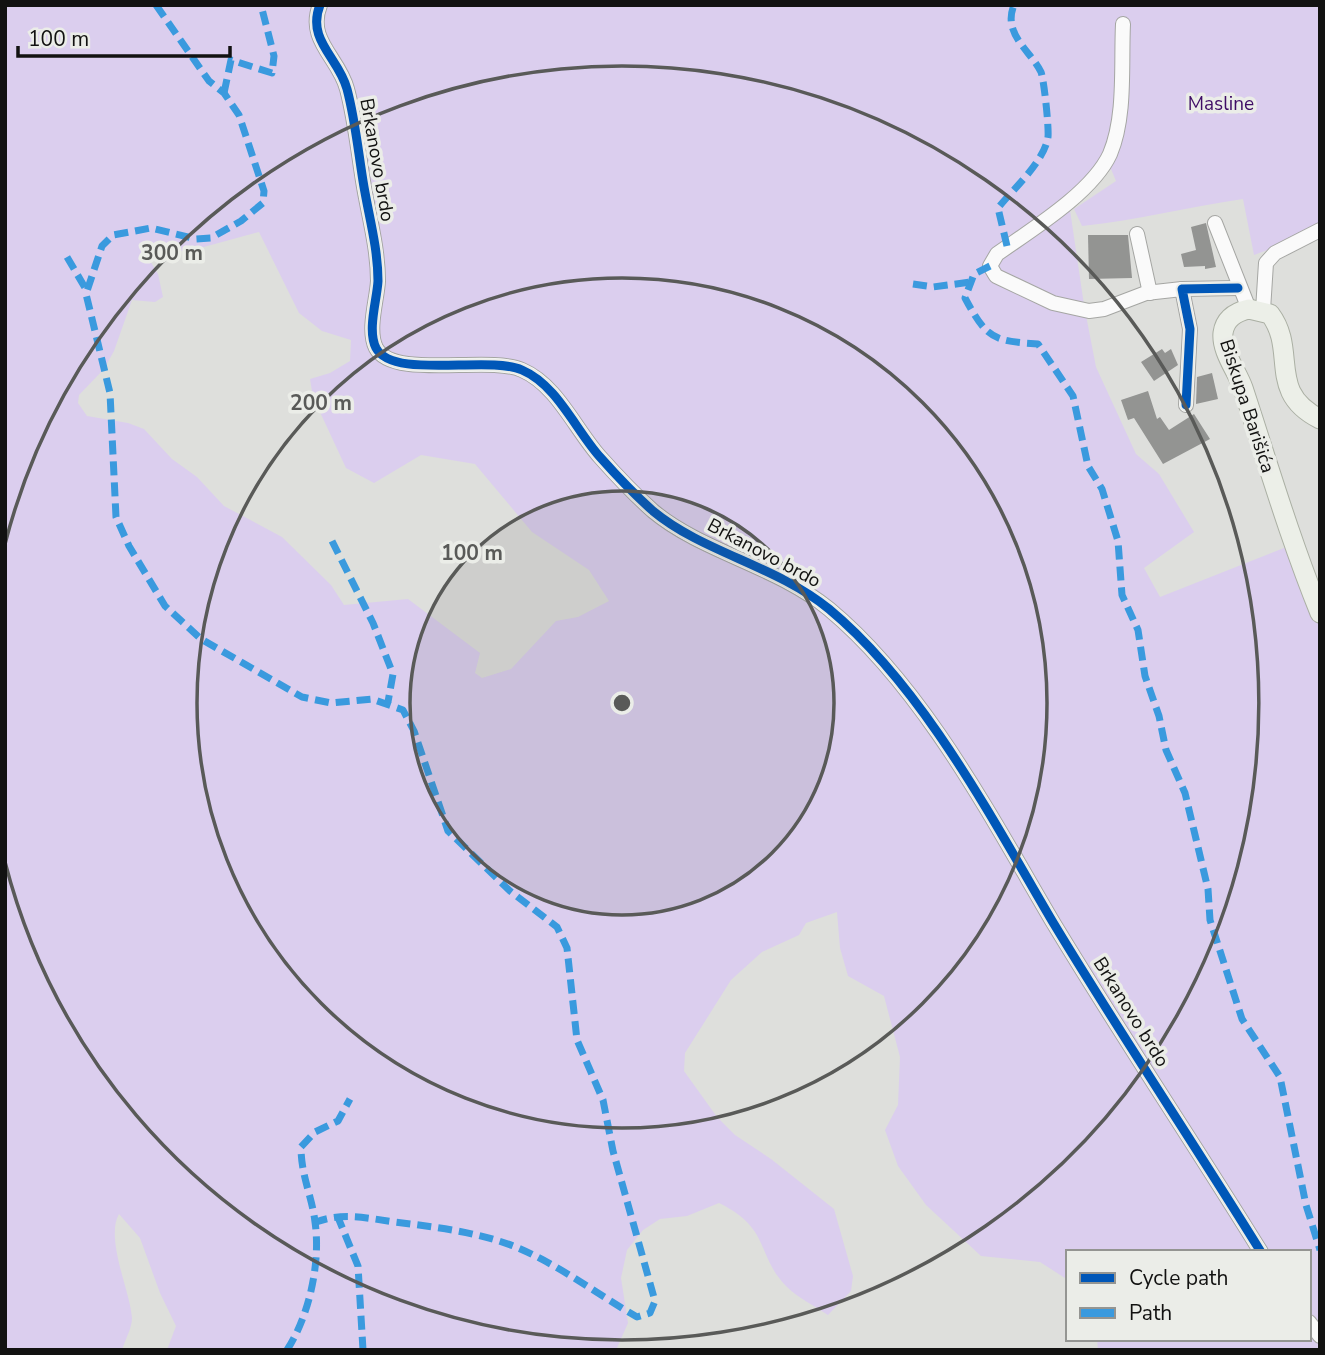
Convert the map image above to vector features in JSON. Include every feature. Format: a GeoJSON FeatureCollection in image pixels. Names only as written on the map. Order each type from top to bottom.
{"type":"FeatureCollection","features":[{"type":"Feature","properties":{"kind":"main road"},"geometry":{"type":"LineString","coordinates":[[1256,309],[1270,314],[1278,329],[1289,391],[1306,411],[1320,419]]}},
{"type":"Feature","properties":{"kind":"main road","name":"Biskupa Barišića"},"geometry":{"type":"LineString","coordinates":[[1256,309],[1230,318],[1225,326],[1223,341],[1240,382],[1282,517],[1320,612]]}},
{"type":"Feature","properties":{"kind":"street","name":"Brkanovo brdo"},"geometry":{"type":"LineString","coordinates":[[320,5],[316,19],[319,39],[348,90],[376,260],[374,339],[380,354],[387,359],[410,365],[489,364],[524,371],[547,388],[600,457],[653,511],[687,533],[764,568],[806,592],[850,628],[918,708],[959,765],[1056,927],[1261,1250]]}},
{"type":"Feature","properties":{"kind":"street"},"geometry":{"type":"LineString","coordinates":[[1123,24],[1118,113],[1108,157],[1088,184],[997,254],[990,266],[996,276],[1072,309],[1104,309],[1121,300],[1150,293],[1182,289],[1238,288]]}},
{"type":"Feature","properties":{"kind":"street"},"geometry":{"type":"LineString","coordinates":[[1215,223],[1238,288],[1256,309]]}},
{"type":"Feature","properties":{"kind":"street"},"geometry":{"type":"LineString","coordinates":[[1256,309],[1266,263],[1275,253],[1320,230]]}},
{"type":"Feature","properties":{"kind":"street"},"geometry":{"type":"LineString","coordinates":[[1137,234],[1150,293]]}},
{"type":"Feature","properties":{"kind":"street"},"geometry":{"type":"LineString","coordinates":[[1182,289],[1190,330],[1186,405]]}},
{"type":"Feature","properties":{"kind":"green space","name":"Masline"},"geometry":{"type":"Polygon","coordinates":[[[5,5],[1320,5],[1320,230],[1254,255],[1243,199],[1082,226],[1074,209],[1116,181],[1111,169],[1069,203],[1096,367],[1136,454],[1159,474],[1194,532],[1144,568],[1160,597],[1299,542],[1320,589],[1320,1350],[1098,1350],[1097,1341],[1311,1341],[1311,1250],[1066,1250],[1066,1279],[1040,1262],[981,1256],[926,1205],[898,1166],[885,1130],[898,1105],[900,1057],[884,996],[848,976],[840,948],[837,912],[806,923],[799,935],[762,952],[731,980],[685,1053],[684,1071],[717,1117],[735,1135],[771,1159],[834,1209],[853,1276],[851,1291],[828,1315],[787,1287],[770,1264],[761,1243],[747,1223],[719,1203],[687,1216],[660,1219],[643,1230],[627,1250],[621,1278],[628,1323],[616,1350],[167,1350],[176,1326],[160,1293],[140,1238],[119,1214],[115,1224],[116,1250],[132,1318],[122,1350],[5,1350],[5,5]],[[259,232],[189,251],[144,251],[158,274],[163,297],[155,302],[132,300],[114,351],[104,369],[79,395],[78,403],[87,416],[128,423],[144,429],[172,459],[197,477],[224,506],[282,537],[331,585],[344,605],[408,599],[480,653],[475,673],[482,678],[511,669],[556,621],[578,617],[609,601],[589,570],[532,532],[475,464],[421,455],[374,483],[346,468],[313,397],[310,379],[330,373],[350,361],[351,340],[322,331],[299,313],[259,232]]]}},
{"type":"Feature","properties":{"kind":"building"},"geometry":{"type":"Polygon","coordinates":[[[1206,223],[1216,267],[1184,267],[1181,254],[1196,250],[1191,227],[1206,223]]]}},
{"type":"Feature","properties":{"kind":"building"},"geometry":{"type":"Polygon","coordinates":[[[1088,235],[1128,235],[1132,278],[1089,279],[1088,235]]]}},
{"type":"Feature","properties":{"kind":"building"},"geometry":{"type":"Polygon","coordinates":[[[1162,349],[1165,353],[1171,349],[1178,365],[1154,381],[1141,362],[1162,349]]]}},
{"type":"Feature","properties":{"kind":"building"},"geometry":{"type":"Polygon","coordinates":[[[1212,373],[1218,399],[1196,404],[1197,377],[1212,373]]]}},
{"type":"Feature","properties":{"kind":"building"},"geometry":{"type":"Polygon","coordinates":[[[1148,391],[1157,419],[1160,417],[1169,430],[1194,414],[1210,439],[1163,464],[1134,418],[1128,420],[1121,400],[1148,391]]]}},
{"type":"Feature","properties":{"kind":"marked path"},"geometry":{"type":"LineString","coordinates":[[156,5],[209,81],[224,93],[239,115],[264,191],[263,203],[241,221],[211,238],[196,239],[151,228],[113,235],[102,246],[86,294],[110,393],[116,517],[129,546],[165,606],[201,639],[302,697],[331,703],[372,699],[403,710],[414,731],[448,831],[510,891],[557,927],[567,948],[577,1040],[603,1100],[613,1151],[655,1301],[650,1313],[637,1317],[532,1254],[472,1234],[355,1217],[336,1217],[316,1222]]}},
{"type":"Feature","properties":{"kind":"marked path"},"geometry":{"type":"LineString","coordinates":[[224,93],[231,60],[272,73],[274,56],[261,5]]}},
{"type":"Feature","properties":{"kind":"marked path"},"geometry":{"type":"LineString","coordinates":[[1007,246],[998,208],[1035,165],[1048,137],[1041,72],[1015,33],[1011,15],[1014,5]]}},
{"type":"Feature","properties":{"kind":"marked path"},"geometry":{"type":"LineString","coordinates":[[67,257],[87,291]]}},
{"type":"Feature","properties":{"kind":"marked path"},"geometry":{"type":"LineString","coordinates":[[990,266],[974,274],[965,298],[979,322],[1001,339],[1038,344],[1073,396],[1088,466],[1102,489],[1118,541],[1122,595],[1138,630],[1145,676],[1159,716],[1166,750],[1185,793],[1208,889],[1210,920],[1242,1019],[1280,1077],[1306,1205],[1320,1250]]}},
{"type":"Feature","properties":{"kind":"marked path"},"geometry":{"type":"LineString","coordinates":[[913,284],[933,287],[971,282]]}},
{"type":"Feature","properties":{"kind":"marked path"},"geometry":{"type":"LineString","coordinates":[[332,541],[373,623],[393,674],[388,702]]}},
{"type":"Feature","properties":{"kind":"marked path"},"geometry":{"type":"LineString","coordinates":[[287,1350],[302,1321],[315,1272],[315,1222],[301,1147],[315,1132],[338,1121],[350,1099]]}},
{"type":"Feature","properties":{"kind":"marked path"},"geometry":{"type":"LineString","coordinates":[[337,1215],[358,1266],[363,1350]]}},
{"type":"Feature","properties":{"kind":"cycle path"},"geometry":{"type":"LineString","coordinates":[[320,5],[317,29],[347,89],[375,243],[378,281],[372,333],[376,348],[386,358],[401,363],[507,366],[534,377],[565,409],[600,457],[653,511],[694,538],[809,594],[863,641],[896,677],[954,757],[1079,965],[1260,1250]]}},
{"type":"Feature","properties":{"kind":"cycle path"},"geometry":{"type":"LineString","coordinates":[[1186,405],[1190,329],[1182,289],[1238,288]]}}]}
